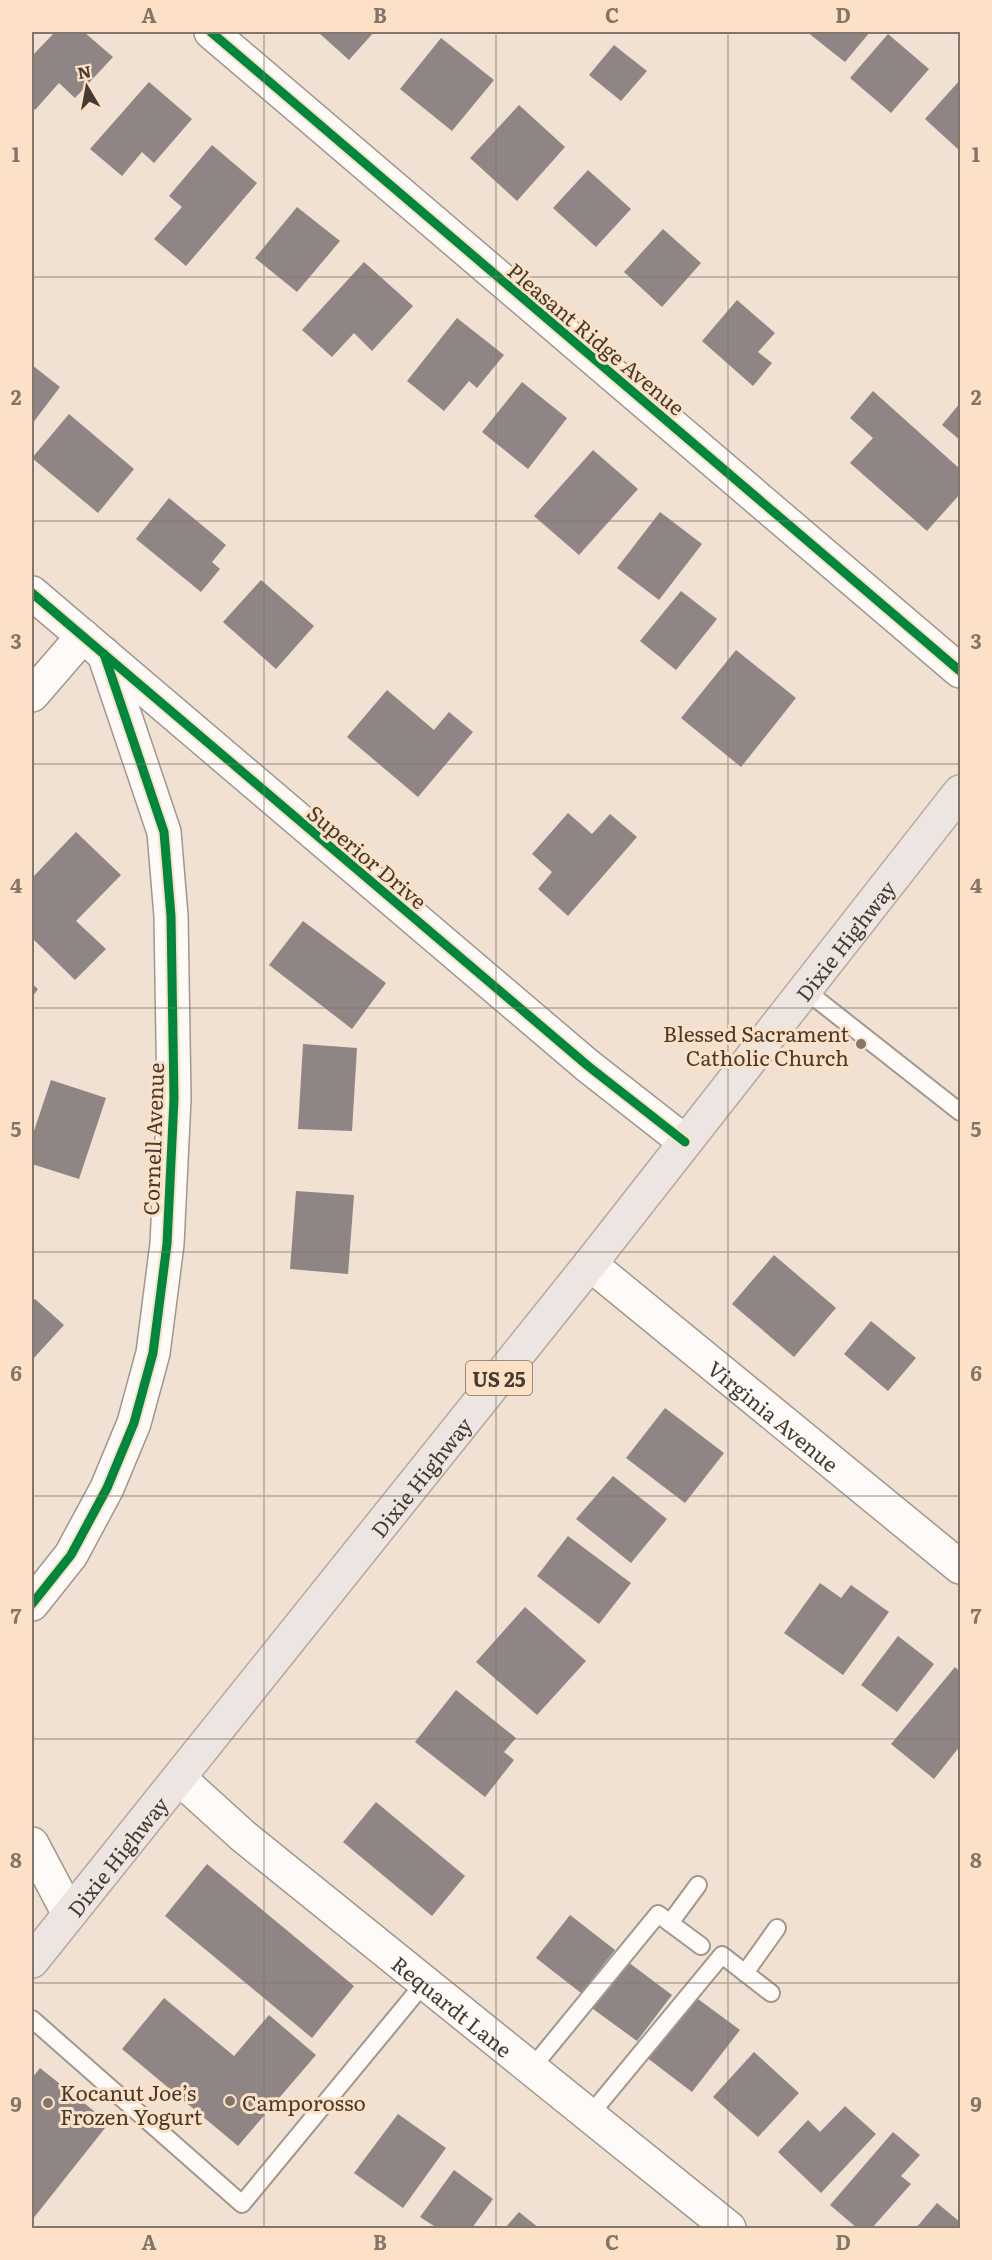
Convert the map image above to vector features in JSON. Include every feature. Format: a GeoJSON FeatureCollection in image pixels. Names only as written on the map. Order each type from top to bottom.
{"type":"FeatureCollection","features":[{"type":"Feature","properties":{"kind":"main road","name":"Dixie Highway"},"geometry":{"type":"LineString","coordinates":[[32,1961],[590,1264],[960,792]]}},
{"type":"Feature","properties":{"kind":"street","name":"Pleasant Ridge Avenue"},"geometry":{"type":"LineString","coordinates":[[211,32],[960,671]]}},
{"type":"Feature","properties":{"kind":"street","name":"Superior Drive"},"geometry":{"type":"LineString","coordinates":[[32,592],[579,1059],[685,1143]]}},
{"type":"Feature","properties":{"kind":"street"},"geometry":{"type":"LineString","coordinates":[[32,695],[93,645]]}},
{"type":"Feature","properties":{"kind":"street","name":"Cornell Avenue"},"geometry":{"type":"LineString","coordinates":[[32,1604],[71,1555],[107,1488],[134,1423],[153,1353],[167,1244],[174,1100],[171,916],[164,832],[93,645]]}},
{"type":"Feature","properties":{"kind":"street","name":"Virginia Avenue"},"geometry":{"type":"LineString","coordinates":[[590,1264],[960,1567]]}},
{"type":"Feature","properties":{"kind":"street","name":"Requardt Lane"},"geometry":{"type":"LineString","coordinates":[[179,1778],[243,1836],[729,2229]]}},
{"type":"Feature","properties":{"kind":"street"},"geometry":{"type":"LineString","coordinates":[[32,1844],[69,1914]]}},
{"type":"Feature","properties":{"kind":"street"},"geometry":{"type":"LineString","coordinates":[[32,1884],[69,1914]]}},
{"type":"Feature","properties":{"kind":"lane"},"geometry":{"type":"LineString","coordinates":[[805,990],[960,1112]]}},
{"type":"Feature","properties":{"kind":"lane"},"geometry":{"type":"LineString","coordinates":[[669,1923],[698,1885]]}},
{"type":"Feature","properties":{"kind":"lane"},"geometry":{"type":"LineString","coordinates":[[531,2069],[658,1914],[701,1946]]}},
{"type":"Feature","properties":{"kind":"lane"},"geometry":{"type":"LineString","coordinates":[[745,1973],[777,1928]]}},
{"type":"Feature","properties":{"kind":"lane"},"geometry":{"type":"LineString","coordinates":[[589,2116],[722,1955],[771,1993]]}},
{"type":"Feature","properties":{"kind":"lane"},"geometry":{"type":"LineString","coordinates":[[32,2019],[242,2204],[425,1982]]}},
{"type":"Feature","properties":{"kind":"building"},"geometry":{"type":"Polygon","coordinates":[[[55,32],[84,32],[113,57],[75,98],[59,83],[35,110],[32,107],[32,56],[55,32]]]}},
{"type":"Feature","properties":{"kind":"building"},"geometry":{"type":"Polygon","coordinates":[[[318,32],[374,32],[349,60],[318,32]]]}},
{"type":"Feature","properties":{"kind":"building"},"geometry":{"type":"Polygon","coordinates":[[[807,32],[870,32],[845,62],[807,32]]]}},
{"type":"Feature","properties":{"kind":"building"},"geometry":{"type":"Polygon","coordinates":[[[888,34],[929,69],[891,113],[850,78],[888,34]]]}},
{"type":"Feature","properties":{"kind":"building"},"geometry":{"type":"Polygon","coordinates":[[[441,38],[494,80],[452,131],[400,89],[441,38]]]}},
{"type":"Feature","properties":{"kind":"building"},"geometry":{"type":"Polygon","coordinates":[[[614,45],[647,71],[621,101],[589,75],[614,45]]]}},
{"type":"Feature","properties":{"kind":"building"},"geometry":{"type":"Polygon","coordinates":[[[960,80],[960,151],[925,119],[960,80]]]}},
{"type":"Feature","properties":{"kind":"building"},"geometry":{"type":"Polygon","coordinates":[[[149,82],[192,119],[154,163],[142,152],[122,176],[90,149],[149,82]]]}},
{"type":"Feature","properties":{"kind":"building"},"geometry":{"type":"Polygon","coordinates":[[[519,105],[565,147],[517,201],[470,158],[519,105]]]}},
{"type":"Feature","properties":{"kind":"building"},"geometry":{"type":"Polygon","coordinates":[[[212,145],[257,183],[186,266],[154,239],[182,207],[169,196],[212,145]]]}},
{"type":"Feature","properties":{"kind":"building"},"geometry":{"type":"Polygon","coordinates":[[[588,170],[631,209],[596,247],[553,208],[588,170]]]}},
{"type":"Feature","properties":{"kind":"building"},"geometry":{"type":"Polygon","coordinates":[[[297,207],[340,241],[297,292],[255,258],[297,207]]]}},
{"type":"Feature","properties":{"kind":"building"},"geometry":{"type":"Polygon","coordinates":[[[663,229],[701,263],[662,307],[624,272],[663,229]]]}},
{"type":"Feature","properties":{"kind":"building"},"geometry":{"type":"Polygon","coordinates":[[[364,262],[413,306],[372,351],[354,333],[332,357],[302,330],[364,262]]]}},
{"type":"Feature","properties":{"kind":"building"},"geometry":{"type":"Polygon","coordinates":[[[737,300],[775,333],[758,352],[772,363],[753,386],[702,341],[737,300]]]}},
{"type":"Feature","properties":{"kind":"building"},"geometry":{"type":"Polygon","coordinates":[[[457,318],[504,355],[477,388],[469,381],[444,411],[407,381],[457,318]]]}},
{"type":"Feature","properties":{"kind":"building"},"geometry":{"type":"Polygon","coordinates":[[[32,365],[60,387],[32,424],[32,365]]]}},
{"type":"Feature","properties":{"kind":"building"},"geometry":{"type":"Polygon","coordinates":[[[522,382],[567,418],[528,469],[482,432],[522,382]]]}},
{"type":"Feature","properties":{"kind":"building"},"geometry":{"type":"Polygon","coordinates":[[[873,391],[960,469],[960,494],[927,531],[850,463],[873,438],[850,418],[873,391]]]}},
{"type":"Feature","properties":{"kind":"building"},"geometry":{"type":"Polygon","coordinates":[[[960,403],[960,440],[942,425],[960,403]]]}},
{"type":"Feature","properties":{"kind":"building"},"geometry":{"type":"Polygon","coordinates":[[[69,414],[134,469],[98,513],[32,458],[69,414]]]}},
{"type":"Feature","properties":{"kind":"building"},"geometry":{"type":"Polygon","coordinates":[[[593,450],[638,489],[579,555],[534,516],[593,450]]]}},
{"type":"Feature","properties":{"kind":"building"},"geometry":{"type":"Polygon","coordinates":[[[169,498],[226,545],[212,562],[220,569],[201,592],[136,539],[169,498]]]}},
{"type":"Feature","properties":{"kind":"building"},"geometry":{"type":"Polygon","coordinates":[[[660,512],[702,544],[659,600],[617,568],[660,512]]]}},
{"type":"Feature","properties":{"kind":"building"},"geometry":{"type":"Polygon","coordinates":[[[261,580],[314,626],[276,669],[223,622],[261,580]]]}},
{"type":"Feature","properties":{"kind":"building"},"geometry":{"type":"Polygon","coordinates":[[[681,591],[717,619],[676,670],[640,641],[681,591]]]}},
{"type":"Feature","properties":{"kind":"building"},"geometry":{"type":"Polygon","coordinates":[[[736,650],[796,698],[741,767],[681,718],[736,650]]]}},
{"type":"Feature","properties":{"kind":"building"},"geometry":{"type":"Polygon","coordinates":[[[387,690],[434,730],[449,712],[473,732],[418,797],[347,737],[387,690]]]}},
{"type":"Feature","properties":{"kind":"building"},"geometry":{"type":"Polygon","coordinates":[[[568,813],[592,834],[610,814],[637,837],[568,916],[538,889],[552,872],[532,854],[568,813]]]}},
{"type":"Feature","properties":{"kind":"building"},"geometry":{"type":"Polygon","coordinates":[[[76,832],[121,875],[76,921],[106,949],[75,980],[32,938],[32,878],[76,832]]]}},
{"type":"Feature","properties":{"kind":"building"},"geometry":{"type":"Polygon","coordinates":[[[303,921],[386,983],[352,1029],[269,965],[303,921]]]}},
{"type":"Feature","properties":{"kind":"building"},"geometry":{"type":"Polygon","coordinates":[[[32,984],[38,989],[32,997],[32,984]]]}},
{"type":"Feature","properties":{"kind":"building"},"geometry":{"type":"Polygon","coordinates":[[[303,1044],[357,1048],[352,1131],[298,1129],[303,1044]]]}},
{"type":"Feature","properties":{"kind":"building"},"geometry":{"type":"Polygon","coordinates":[[[51,1080],[106,1098],[79,1179],[32,1164],[32,1137],[51,1080]]]}},
{"type":"Feature","properties":{"kind":"building"},"geometry":{"type":"Polygon","coordinates":[[[296,1191],[354,1195],[348,1274],[290,1269],[296,1191]]]}},
{"type":"Feature","properties":{"kind":"building"},"geometry":{"type":"Polygon","coordinates":[[[774,1255],[836,1308],[794,1357],[732,1304],[774,1255]]]}},
{"type":"Feature","properties":{"kind":"building"},"geometry":{"type":"Polygon","coordinates":[[[35,1299],[64,1325],[32,1360],[32,1302],[35,1299]]]}},
{"type":"Feature","properties":{"kind":"building"},"geometry":{"type":"Polygon","coordinates":[[[871,1321],[916,1358],[888,1391],[844,1354],[871,1321]]]}},
{"type":"Feature","properties":{"kind":"building"},"geometry":{"type":"Polygon","coordinates":[[[665,1408],[724,1453],[685,1503],[626,1458],[665,1408]]]}},
{"type":"Feature","properties":{"kind":"building"},"geometry":{"type":"Polygon","coordinates":[[[613,1476],[667,1519],[631,1563],[576,1519],[613,1476]]]}},
{"type":"Feature","properties":{"kind":"building"},"geometry":{"type":"Polygon","coordinates":[[[568,1536],[631,1583],[599,1624],[537,1576],[568,1536]]]}},
{"type":"Feature","properties":{"kind":"building"},"geometry":{"type":"Polygon","coordinates":[[[820,1583],[841,1598],[851,1585],[889,1612],[843,1675],[784,1633],[820,1583]]]}},
{"type":"Feature","properties":{"kind":"building"},"geometry":{"type":"Polygon","coordinates":[[[525,1607],[586,1661],[537,1715],[476,1662],[525,1607]]]}},
{"type":"Feature","properties":{"kind":"building"},"geometry":{"type":"Polygon","coordinates":[[[898,1636],[934,1664],[897,1712],[861,1685],[898,1636]]]}},
{"type":"Feature","properties":{"kind":"building"},"geometry":{"type":"Polygon","coordinates":[[[955,1667],[960,1672],[960,1746],[934,1779],[891,1744],[955,1667]]]}},
{"type":"Feature","properties":{"kind":"building"},"geometry":{"type":"Polygon","coordinates":[[[456,1690],[516,1738],[504,1752],[514,1760],[485,1797],[415,1742],[456,1690]]]}},
{"type":"Feature","properties":{"kind":"building"},"geometry":{"type":"Polygon","coordinates":[[[376,1802],[465,1876],[432,1916],[343,1842],[376,1802]]]}},
{"type":"Feature","properties":{"kind":"building"},"geometry":{"type":"Polygon","coordinates":[[[207,1864],[354,1986],[312,2038],[165,1916],[207,1864]]]}},
{"type":"Feature","properties":{"kind":"building"},"geometry":{"type":"Polygon","coordinates":[[[570,1915],[615,1950],[581,1993],[536,1958],[570,1915]]]}},
{"type":"Feature","properties":{"kind":"building"},"geometry":{"type":"Polygon","coordinates":[[[624,1959],[672,1995],[637,2041],[589,2006],[624,1959]]]}},
{"type":"Feature","properties":{"kind":"building"},"geometry":{"type":"Polygon","coordinates":[[[694,1996],[740,2030],[692,2092],[646,2057],[694,1996]]]}},
{"type":"Feature","properties":{"kind":"building","name":"Camporosso"},"geometry":{"type":"Polygon","coordinates":[[[164,1998],[234,2056],[269,2015],[316,2055],[238,2146],[122,2049],[164,1998]]]}},
{"type":"Feature","properties":{"kind":"building"},"geometry":{"type":"Polygon","coordinates":[[[754,2052],[799,2093],[758,2137],[713,2097],[754,2052]]]}},
{"type":"Feature","properties":{"kind":"building"},"geometry":{"type":"Polygon","coordinates":[[[40,2068],[109,2123],[32,2220],[32,2078],[40,2068]]]}},
{"type":"Feature","properties":{"kind":"building"},"geometry":{"type":"Polygon","coordinates":[[[845,2106],[876,2134],[821,2193],[778,2152],[808,2120],[820,2132],[845,2106]]]}},
{"type":"Feature","properties":{"kind":"building"},"geometry":{"type":"Polygon","coordinates":[[[398,2114],[446,2148],[403,2208],[354,2173],[398,2114]]]}},
{"type":"Feature","properties":{"kind":"building"},"geometry":{"type":"Polygon","coordinates":[[[893,2132],[920,2155],[901,2176],[911,2184],[872,2228],[857,2228],[830,2205],[893,2132]]]}},
{"type":"Feature","properties":{"kind":"building"},"geometry":{"type":"Polygon","coordinates":[[[454,2170],[493,2199],[472,2228],[437,2228],[420,2217],[454,2170]]]}},
{"type":"Feature","properties":{"kind":"building"},"geometry":{"type":"Polygon","coordinates":[[[937,2203],[960,2222],[960,2228],[916,2228],[937,2203]]]}},
{"type":"Feature","properties":{"kind":"building"},"geometry":{"type":"Polygon","coordinates":[[[519,2212],[539,2228],[505,2228],[519,2212]]]}},
{"type":"Feature","properties":{"kind":"cycle path"},"geometry":{"type":"LineString","coordinates":[[211,32],[960,671]]}},
{"type":"Feature","properties":{"kind":"cycle path"},"geometry":{"type":"LineString","coordinates":[[32,593],[588,1066],[685,1142]]}},
{"type":"Feature","properties":{"kind":"cycle path"},"geometry":{"type":"LineString","coordinates":[[32,1604],[71,1555],[107,1488],[134,1423],[153,1353],[167,1244],[174,1099],[171,916],[164,832],[104,654]]}},
{"type":"Feature","properties":{"kind":"place","name":"Blessed Sacrament Catholic Church"},"geometry":{"type":"Point","coordinates":[861,1044]}},
{"type":"Feature","properties":{"kind":"place","name":"Camporosso"},"geometry":{"type":"Point","coordinates":[230,2101]}},
{"type":"Feature","properties":{"kind":"place","name":"Kocanut Joe’s Frozen Yogurt"},"geometry":{"type":"Point","coordinates":[48,2103]}}]}
